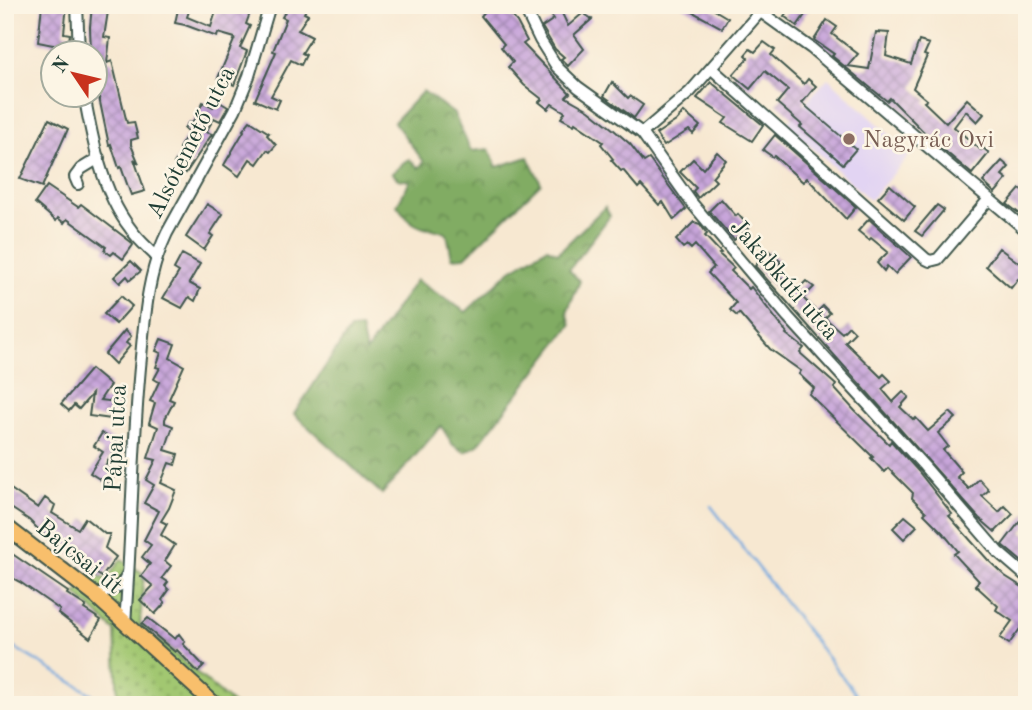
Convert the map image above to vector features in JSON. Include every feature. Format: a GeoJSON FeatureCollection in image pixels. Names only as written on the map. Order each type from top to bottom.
{"type":"FeatureCollection","features":[{"type":"Feature","properties":{"kind":"main road","name":"Bajcsai út"},"geometry":{"type":"LineString","coordinates":[[5,526],[96,596],[215,705]]}},
{"type":"Feature","properties":{"kind":"street"},"geometry":{"type":"LineString","coordinates":[[76,5],[78,38]]}},
{"type":"Feature","properties":{"kind":"street","name":"Alsótemető utca"},"geometry":{"type":"LineString","coordinates":[[156,256],[235,110],[249,76],[270,5]]}},
{"type":"Feature","properties":{"kind":"street","name":"Jakabkúti utca"},"geometry":{"type":"LineString","coordinates":[[523,5],[550,57],[563,74],[642,133],[691,202],[788,317],[998,552],[1027,577]]}},
{"type":"Feature","properties":{"kind":"street"},"geometry":{"type":"LineString","coordinates":[[642,133],[667,113],[712,69],[755,8],[811,48],[1027,231]]}},
{"type":"Feature","properties":{"kind":"street"},"geometry":{"type":"LineString","coordinates":[[712,69],[930,261],[938,258],[989,199]]}},
{"type":"Feature","properties":{"kind":"street"},"geometry":{"type":"LineString","coordinates":[[87,108],[111,194],[123,219],[156,256]]}},
{"type":"Feature","properties":{"kind":"street"},"geometry":{"type":"LineString","coordinates":[[78,184],[75,177],[78,172],[99,158]]}},
{"type":"Feature","properties":{"kind":"street","name":"Pápai utca"},"geometry":{"type":"LineString","coordinates":[[125,623],[138,392],[146,308],[156,256]]}},
{"type":"Feature","properties":{"kind":"street"},"geometry":{"type":"LineString","coordinates":[[96,596],[121,585],[129,571]]}},
{"type":"Feature","properties":{"kind":"shaded area","name":"Nagyrác Ovi"},"geometry":{"type":"Polygon","coordinates":[[[828,78],[911,154],[870,200],[786,124],[828,78]]]}},
{"type":"Feature","properties":{"kind":"green space"},"geometry":{"type":"Polygon","coordinates":[[[423,91],[454,114],[471,151],[489,149],[497,167],[528,157],[541,183],[465,257],[452,258],[447,234],[415,224],[397,205],[410,181],[398,179],[392,173],[409,159],[419,168],[424,162],[394,122],[423,91]]]}},
{"type":"Feature","properties":{"kind":"green space"},"geometry":{"type":"Polygon","coordinates":[[[605,207],[610,216],[569,270],[580,281],[567,312],[571,325],[478,445],[465,452],[453,445],[441,426],[382,494],[294,414],[350,329],[361,328],[366,352],[416,280],[466,312],[511,270],[547,248],[558,253],[605,207]]]}},
{"type":"Feature","properties":{"kind":"green space"},"geometry":{"type":"Polygon","coordinates":[[[121,559],[144,574],[140,624],[234,705],[118,705],[115,631],[76,594],[94,572],[106,580],[121,559]]]}},
{"type":"Feature","properties":{"kind":"building"},"geometry":{"type":"Polygon","coordinates":[[[42,5],[67,5],[64,33],[70,34],[69,38],[38,38],[42,5]]]}},
{"type":"Feature","properties":{"kind":"building"},"geometry":{"type":"Polygon","coordinates":[[[92,5],[109,5],[104,37],[110,38],[108,55],[108,38],[90,38],[92,5]]]}},
{"type":"Feature","properties":{"kind":"building"},"geometry":{"type":"Polygon","coordinates":[[[179,5],[191,5],[187,17],[211,27],[218,5],[253,5],[246,24],[250,26],[240,48],[247,51],[234,85],[218,78],[235,38],[218,33],[217,37],[175,23],[179,5]]]}},
{"type":"Feature","properties":{"kind":"building"},"geometry":{"type":"Polygon","coordinates":[[[289,5],[308,5],[304,13],[308,15],[298,30],[312,37],[302,53],[306,55],[301,65],[291,60],[271,96],[280,100],[276,109],[255,100],[276,52],[273,51],[286,19],[282,17],[289,5]]]}},
{"type":"Feature","properties":{"kind":"building"},"geometry":{"type":"Polygon","coordinates":[[[490,5],[503,5],[517,22],[527,41],[523,44],[570,93],[566,97],[589,110],[614,130],[644,162],[649,159],[686,209],[674,220],[663,202],[659,205],[641,185],[638,188],[623,170],[621,171],[601,144],[603,142],[575,123],[574,125],[561,118],[565,112],[552,104],[548,109],[539,102],[542,99],[524,85],[508,67],[513,62],[501,47],[504,44],[481,16],[490,5]]]}},
{"type":"Feature","properties":{"kind":"building"},"geometry":{"type":"Polygon","coordinates":[[[543,5],[558,5],[568,26],[583,13],[592,19],[574,35],[584,49],[568,66],[542,27],[554,19],[543,5]]]}},
{"type":"Feature","properties":{"kind":"building"},"geometry":{"type":"Polygon","coordinates":[[[680,5],[706,5],[728,18],[722,28],[680,5]]]}},
{"type":"Feature","properties":{"kind":"building"},"geometry":{"type":"Polygon","coordinates":[[[792,5],[812,5],[797,26],[784,16],[792,5]]]}},
{"type":"Feature","properties":{"kind":"building"},"geometry":{"type":"Polygon","coordinates":[[[827,20],[837,27],[832,34],[858,54],[848,66],[869,69],[876,32],[889,33],[886,56],[911,64],[919,41],[929,44],[924,55],[927,56],[913,88],[927,100],[924,102],[946,123],[967,99],[984,114],[977,122],[966,111],[954,127],[981,150],[983,148],[989,153],[972,174],[932,140],[890,98],[887,101],[814,40],[827,20]]]}},
{"type":"Feature","properties":{"kind":"building"},"geometry":{"type":"Polygon","coordinates":[[[764,42],[775,50],[771,55],[804,84],[808,79],[816,86],[802,103],[856,149],[843,164],[777,103],[788,90],[765,71],[750,89],[733,75],[748,58],[745,55],[750,49],[755,52],[764,42]]]}},
{"type":"Feature","properties":{"kind":"building"},"geometry":{"type":"Polygon","coordinates":[[[112,61],[127,123],[134,122],[138,138],[131,140],[131,145],[139,164],[134,159],[145,191],[131,195],[111,144],[109,145],[101,108],[108,108],[108,63],[112,61]]]}},
{"type":"Feature","properties":{"kind":"building"},"geometry":{"type":"Polygon","coordinates":[[[612,82],[628,98],[630,96],[643,105],[634,118],[604,96],[612,82]]]}},
{"type":"Feature","properties":{"kind":"building"},"geometry":{"type":"Polygon","coordinates":[[[711,82],[763,125],[752,141],[723,123],[727,118],[697,98],[711,82]]]}},
{"type":"Feature","properties":{"kind":"building"},"geometry":{"type":"Polygon","coordinates":[[[216,100],[228,107],[220,121],[214,118],[206,132],[212,134],[186,173],[174,163],[183,151],[179,148],[189,132],[184,128],[189,122],[192,124],[203,102],[213,107],[216,100]]]}},
{"type":"Feature","properties":{"kind":"building"},"geometry":{"type":"Polygon","coordinates":[[[684,112],[700,126],[693,134],[689,130],[664,146],[656,134],[676,121],[684,112]]]}},
{"type":"Feature","properties":{"kind":"building"},"geometry":{"type":"Polygon","coordinates":[[[49,119],[68,129],[42,187],[20,179],[49,119]]]}},
{"type":"Feature","properties":{"kind":"building"},"geometry":{"type":"Polygon","coordinates":[[[250,121],[269,133],[267,135],[276,145],[270,152],[267,150],[257,164],[250,159],[239,176],[224,165],[250,121]]]}},
{"type":"Feature","properties":{"kind":"building"},"geometry":{"type":"Polygon","coordinates":[[[775,135],[856,207],[846,219],[807,178],[803,182],[774,156],[763,150],[775,135]]]}},
{"type":"Feature","properties":{"kind":"building"},"geometry":{"type":"Polygon","coordinates":[[[717,152],[726,160],[712,177],[716,181],[698,198],[693,191],[696,188],[680,172],[693,159],[703,169],[717,152]]]}},
{"type":"Feature","properties":{"kind":"building"},"geometry":{"type":"Polygon","coordinates":[[[1002,161],[1009,167],[1002,175],[1007,179],[995,193],[983,182],[1002,161]]]}},
{"type":"Feature","properties":{"kind":"building"},"geometry":{"type":"Polygon","coordinates":[[[890,185],[915,207],[904,220],[878,198],[890,185]]]}},
{"type":"Feature","properties":{"kind":"building"},"geometry":{"type":"Polygon","coordinates":[[[47,186],[78,207],[81,204],[131,242],[133,245],[123,259],[114,252],[111,255],[104,250],[106,247],[67,219],[64,223],[58,218],[56,221],[35,203],[47,186]]]}},
{"type":"Feature","properties":{"kind":"building"},"geometry":{"type":"Polygon","coordinates":[[[1020,189],[1027,194],[1027,206],[1020,214],[1007,204],[1020,189]]]}},
{"type":"Feature","properties":{"kind":"building"},"geometry":{"type":"Polygon","coordinates":[[[721,199],[749,227],[734,240],[709,211],[721,199]]]}},
{"type":"Feature","properties":{"kind":"building"},"geometry":{"type":"Polygon","coordinates":[[[207,204],[223,214],[210,234],[213,236],[204,250],[186,237],[207,204]]]}},
{"type":"Feature","properties":{"kind":"building"},"geometry":{"type":"Polygon","coordinates":[[[937,205],[944,210],[922,236],[915,231],[937,205]]]}},
{"type":"Feature","properties":{"kind":"building"},"geometry":{"type":"Polygon","coordinates":[[[869,219],[911,257],[895,274],[887,266],[884,271],[877,263],[888,252],[858,231],[869,219]]]}},
{"type":"Feature","properties":{"kind":"building"},"geometry":{"type":"Polygon","coordinates":[[[694,222],[700,224],[707,234],[705,236],[734,268],[731,271],[749,289],[751,287],[786,334],[804,348],[800,353],[836,385],[834,388],[889,444],[891,441],[952,514],[949,516],[988,560],[1005,576],[1027,590],[1027,619],[1009,644],[1000,638],[1012,621],[996,610],[998,606],[975,585],[979,581],[954,554],[958,551],[912,498],[913,493],[888,468],[884,472],[871,458],[873,457],[809,394],[814,388],[799,374],[801,371],[770,349],[739,313],[737,316],[730,310],[736,303],[708,273],[714,267],[695,245],[691,249],[687,245],[683,248],[676,240],[694,222]]]}},
{"type":"Feature","properties":{"kind":"building"},"geometry":{"type":"Polygon","coordinates":[[[999,248],[1019,263],[1022,260],[1027,263],[1027,279],[1023,283],[1018,279],[1011,288],[986,266],[999,248]]]}},
{"type":"Feature","properties":{"kind":"building"},"geometry":{"type":"Polygon","coordinates":[[[769,251],[781,262],[774,270],[795,292],[806,281],[814,287],[803,298],[817,312],[823,306],[830,313],[825,318],[842,333],[849,326],[855,332],[845,342],[881,377],[884,374],[891,381],[882,389],[893,402],[903,392],[909,397],[900,407],[928,431],[950,412],[956,418],[938,433],[948,446],[943,450],[962,472],[957,477],[969,489],[979,479],[989,490],[982,496],[999,512],[1005,506],[1013,514],[995,532],[979,518],[755,266],[769,251]]]}},
{"type":"Feature","properties":{"kind":"building"},"geometry":{"type":"Polygon","coordinates":[[[182,254],[200,264],[189,283],[200,289],[195,301],[189,297],[182,308],[163,298],[179,272],[174,269],[182,254]]]}},
{"type":"Feature","properties":{"kind":"building"},"geometry":{"type":"Polygon","coordinates":[[[131,261],[141,271],[130,280],[127,276],[120,283],[114,277],[131,261]]]}},
{"type":"Feature","properties":{"kind":"building"},"geometry":{"type":"Polygon","coordinates":[[[121,296],[132,306],[116,324],[104,314],[121,296]]]}},
{"type":"Feature","properties":{"kind":"building"},"geometry":{"type":"Polygon","coordinates":[[[125,330],[131,336],[126,343],[130,346],[115,364],[105,354],[125,330]]]}},
{"type":"Feature","properties":{"kind":"building"},"geometry":{"type":"Polygon","coordinates":[[[161,339],[175,344],[170,358],[184,366],[169,399],[174,401],[165,419],[165,423],[173,426],[165,450],[178,454],[175,465],[169,463],[161,483],[176,490],[161,521],[167,524],[161,535],[175,545],[165,561],[171,566],[162,578],[168,582],[165,586],[169,590],[162,600],[165,603],[155,614],[140,600],[153,586],[141,576],[150,564],[142,557],[151,545],[144,540],[159,511],[144,503],[154,485],[146,480],[156,460],[148,458],[158,427],[149,423],[155,403],[150,401],[159,382],[154,379],[160,368],[156,367],[161,353],[156,351],[161,339]]]}},
{"type":"Feature","properties":{"kind":"building"},"geometry":{"type":"Polygon","coordinates":[[[91,369],[110,385],[100,400],[116,402],[116,407],[120,408],[119,420],[89,416],[92,394],[79,409],[74,405],[69,411],[61,404],[91,369]]]}},
{"type":"Feature","properties":{"kind":"building"},"geometry":{"type":"Polygon","coordinates":[[[102,433],[119,444],[106,464],[117,471],[109,485],[90,473],[103,452],[94,446],[102,433]]]}},
{"type":"Feature","properties":{"kind":"building"},"geometry":{"type":"Polygon","coordinates":[[[5,485],[38,508],[45,498],[55,505],[52,513],[78,529],[85,518],[105,534],[110,534],[105,548],[116,557],[102,577],[83,566],[84,564],[64,550],[65,548],[46,537],[29,520],[5,504],[5,485]]]}},
{"type":"Feature","properties":{"kind":"building"},"geometry":{"type":"Polygon","coordinates":[[[1027,512],[1027,526],[1022,532],[1027,536],[1027,566],[1002,545],[1027,512]]]}},
{"type":"Feature","properties":{"kind":"building"},"geometry":{"type":"Polygon","coordinates":[[[905,516],[917,526],[904,539],[893,528],[905,516]]]}},
{"type":"Feature","properties":{"kind":"building"},"geometry":{"type":"Polygon","coordinates":[[[5,549],[68,592],[67,594],[86,606],[84,609],[101,620],[90,638],[58,613],[60,610],[5,574],[5,549]]]}},
{"type":"Feature","properties":{"kind":"building"},"geometry":{"type":"Polygon","coordinates":[[[148,618],[175,639],[179,634],[185,642],[183,644],[204,666],[198,672],[177,650],[175,652],[142,624],[148,618]]]}},
{"type":"Feature","properties":{"kind":"waterway"},"geometry":{"type":"LineString","coordinates":[[711,506],[864,705]]}},
{"type":"Feature","properties":{"kind":"waterway"},"geometry":{"type":"LineString","coordinates":[[5,642],[110,705]]}},
{"type":"Feature","properties":{"kind":"place","name":"Nagyrác Ovi"},"geometry":{"type":"Point","coordinates":[849,139]}}]}
